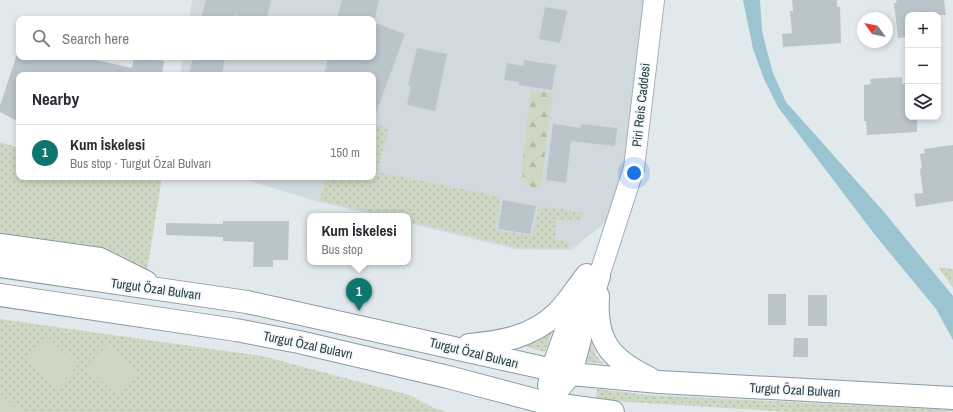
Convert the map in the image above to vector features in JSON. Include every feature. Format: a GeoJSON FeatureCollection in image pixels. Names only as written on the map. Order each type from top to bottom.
{"type":"FeatureCollection","features":[{"type":"Feature","properties":{"kind":"highway"},"geometry":{"type":"LineString","coordinates":[[0,245],[100,259],[165,291]]}},
{"type":"Feature","properties":{"kind":"highway","name":"Turgut Özal Bulvarı"},"geometry":{"type":"LineString","coordinates":[[0,266],[247,302],[451,346],[561,372],[660,382],[953,398]]}},
{"type":"Feature","properties":{"kind":"highway"},"geometry":{"type":"LineString","coordinates":[[451,346],[497,343],[517,338],[556,314],[593,276]]}},
{"type":"Feature","properties":{"kind":"highway"},"geometry":{"type":"LineString","coordinates":[[546,403],[585,319],[593,276]]}},
{"type":"Feature","properties":{"kind":"highway"},"geometry":{"type":"LineString","coordinates":[[593,276],[600,332],[609,350],[621,362],[660,382]]}},
{"type":"Feature","properties":{"kind":"highway","name":"Turgut Özal Bulavrı"},"geometry":{"type":"LineString","coordinates":[[0,295],[236,330],[299,342],[546,403],[613,412]]}},
{"type":"Feature","properties":{"kind":"main road","name":"Piri Reis Caddesi"},"geometry":{"type":"LineString","coordinates":[[593,276],[622,168],[646,0]]}},
{"type":"Feature","properties":{"kind":"main road","name":"Piri Reis Caddesi"},"geometry":{"type":"LineString","coordinates":[[593,276],[634,168],[654,0]]}},
{"type":"Feature","properties":{"kind":"shaded area"},"geometry":{"type":"Polygon","coordinates":[[[192,0],[660,0],[633,200],[571,250],[515,249],[411,224],[411,213],[366,213],[319,202],[247,180],[376,180],[376,72],[180,72],[182,60],[376,60],[376,16],[189,16],[192,0]]]}},
{"type":"Feature","properties":{"kind":"green space"},"geometry":{"type":"Polygon","coordinates":[[[531,91],[553,93],[540,189],[528,186],[523,178],[522,168],[531,91]]]}},
{"type":"Feature","properties":{"kind":"green space"},"geometry":{"type":"Polygon","coordinates":[[[376,125],[389,128],[377,172],[501,197],[495,230],[533,236],[539,207],[582,212],[581,221],[557,221],[555,240],[569,242],[568,248],[516,247],[411,222],[411,213],[374,213],[320,200],[326,180],[376,180],[376,125]]]}},
{"type":"Feature","properties":{"kind":"green space"},"geometry":{"type":"Polygon","coordinates":[[[0,142],[16,147],[16,180],[162,180],[147,271],[0,236],[0,142]]]}},
{"type":"Feature","properties":{"kind":"green space"},"geometry":{"type":"Polygon","coordinates":[[[938,267],[953,269],[953,288],[938,267]]]}},
{"type":"Feature","properties":{"kind":"green space"},"geometry":{"type":"Polygon","coordinates":[[[0,319],[262,356],[409,395],[434,408],[447,412],[0,412],[0,319]]]}},
{"type":"Feature","properties":{"kind":"green space"},"geometry":{"type":"Polygon","coordinates":[[[554,326],[545,352],[524,346],[554,326]]]}},
{"type":"Feature","properties":{"kind":"green space"},"geometry":{"type":"Polygon","coordinates":[[[588,335],[596,355],[603,364],[579,361],[588,335]]]}},
{"type":"Feature","properties":{"kind":"green space"},"geometry":{"type":"Polygon","coordinates":[[[48,337],[78,365],[58,388],[27,360],[48,337]]]}},
{"type":"Feature","properties":{"kind":"green space"},"geometry":{"type":"Polygon","coordinates":[[[107,345],[137,372],[116,395],[86,367],[107,345]]]}},
{"type":"Feature","properties":{"kind":"green space"},"geometry":{"type":"Polygon","coordinates":[[[597,389],[649,395],[953,410],[953,412],[791,412],[596,400],[597,389]]]}},
{"type":"Feature","properties":{"kind":"green space"},"geometry":{"type":"Polygon","coordinates":[[[0,393],[21,412],[0,412],[0,393]]]}},
{"type":"Feature","properties":{"kind":"water"},"geometry":{"type":"Polygon","coordinates":[[[743,0],[760,0],[762,31],[766,47],[773,73],[786,102],[884,212],[953,296],[953,340],[936,309],[875,235],[778,107],[764,79],[753,49],[743,0]]]}},
{"type":"Feature","properties":{"kind":"building"},"geometry":{"type":"Polygon","coordinates":[[[206,0],[271,0],[268,16],[202,16],[206,0]]]}},
{"type":"Feature","properties":{"kind":"building"},"geometry":{"type":"Polygon","coordinates":[[[342,0],[379,0],[376,16],[338,16],[342,0]]]}},
{"type":"Feature","properties":{"kind":"building"},"geometry":{"type":"Polygon","coordinates":[[[792,0],[837,0],[837,7],[840,7],[841,43],[783,47],[782,34],[792,33],[790,11],[793,11],[792,0]]]}},
{"type":"Feature","properties":{"kind":"building"},"geometry":{"type":"Polygon","coordinates":[[[896,0],[944,0],[946,15],[941,15],[941,12],[905,12],[905,37],[898,38],[894,3],[897,3],[896,0]]]}},
{"type":"Feature","properties":{"kind":"building"},"geometry":{"type":"Polygon","coordinates":[[[545,7],[567,11],[560,43],[539,39],[545,7]]]}},
{"type":"Feature","properties":{"kind":"building"},"geometry":{"type":"Polygon","coordinates":[[[376,23],[405,34],[376,113],[376,72],[325,72],[327,60],[376,60],[376,23]]]}},
{"type":"Feature","properties":{"kind":"building"},"geometry":{"type":"Polygon","coordinates":[[[417,48],[447,54],[435,111],[407,105],[411,86],[408,85],[417,48]]]}},
{"type":"Feature","properties":{"kind":"building"},"geometry":{"type":"Polygon","coordinates":[[[16,57],[16,60],[96,60],[132,68],[133,60],[164,61],[162,72],[16,72],[16,120],[0,112],[0,106],[16,57]]]}},
{"type":"Feature","properties":{"kind":"building"},"geometry":{"type":"Polygon","coordinates":[[[192,60],[224,60],[222,72],[190,72],[192,60]]]}},
{"type":"Feature","properties":{"kind":"building"},"geometry":{"type":"Polygon","coordinates":[[[524,60],[556,65],[552,90],[519,85],[519,82],[504,80],[507,63],[523,66],[524,60]]]}},
{"type":"Feature","properties":{"kind":"building"},"geometry":{"type":"Polygon","coordinates":[[[902,77],[902,84],[905,84],[905,120],[917,120],[917,132],[867,135],[866,121],[864,121],[864,85],[871,84],[870,79],[902,77]]]}},
{"type":"Feature","properties":{"kind":"building"},"geometry":{"type":"Polygon","coordinates":[[[553,124],[581,128],[581,124],[617,128],[615,146],[571,141],[566,183],[546,180],[553,124]]]}},
{"type":"Feature","properties":{"kind":"building"},"geometry":{"type":"Polygon","coordinates":[[[953,145],[953,201],[916,207],[914,194],[923,193],[920,154],[925,153],[924,149],[953,145]]]}},
{"type":"Feature","properties":{"kind":"building"},"geometry":{"type":"Polygon","coordinates":[[[503,200],[536,206],[530,234],[498,229],[503,200]]]}},
{"type":"Feature","properties":{"kind":"building"},"geometry":{"type":"Polygon","coordinates":[[[223,221],[289,221],[288,260],[273,260],[273,267],[253,267],[254,242],[223,241],[223,237],[166,235],[166,223],[223,224],[223,221]]]}},
{"type":"Feature","properties":{"kind":"building"},"geometry":{"type":"Polygon","coordinates":[[[768,294],[786,294],[786,325],[768,325],[768,294]]]}},
{"type":"Feature","properties":{"kind":"building"},"geometry":{"type":"Polygon","coordinates":[[[808,295],[827,295],[827,326],[808,326],[808,295]]]}},
{"type":"Feature","properties":{"kind":"building"},"geometry":{"type":"Polygon","coordinates":[[[794,338],[808,338],[808,357],[793,357],[794,338]]]}},
{"type":"Feature","properties":{"kind":"place","name":"Kum İskelesi"},"geometry":{"type":"Point","coordinates":[359,311]}}]}
